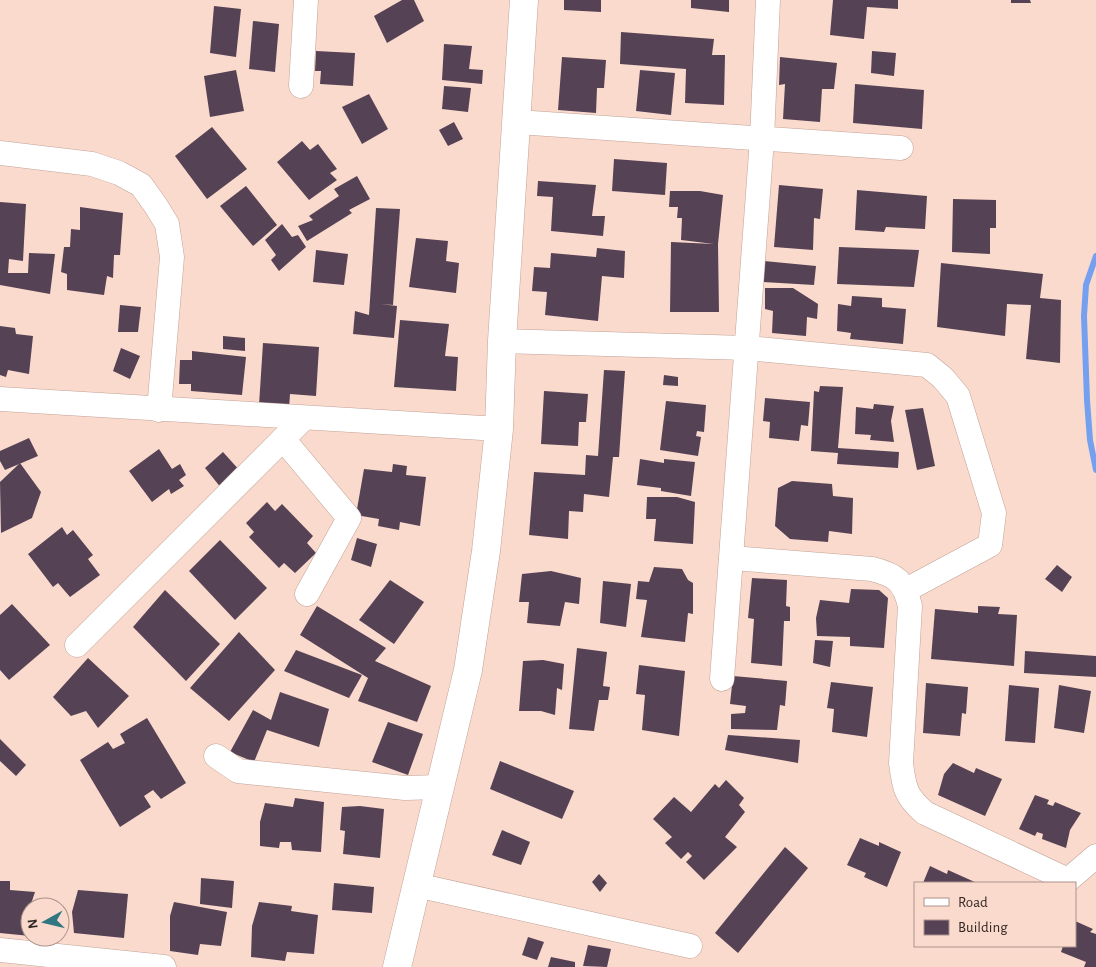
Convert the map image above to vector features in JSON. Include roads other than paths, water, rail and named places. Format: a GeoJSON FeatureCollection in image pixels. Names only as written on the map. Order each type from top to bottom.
{"type":"FeatureCollection","features":[{"type":"Feature","properties":{"kind":"street"},"geometry":{"type":"LineString","coordinates":[[301,86],[306,0]]}},
{"type":"Feature","properties":{"kind":"street"},"geometry":{"type":"LineString","coordinates":[[398,967],[468,670],[486,551],[500,429],[502,341],[524,0]]}},
{"type":"Feature","properties":{"kind":"street"},"geometry":{"type":"LineString","coordinates":[[722,679],[762,139],[768,0]]}},
{"type":"Feature","properties":{"kind":"street"},"geometry":{"type":"LineString","coordinates":[[517,122],[902,148]]}},
{"type":"Feature","properties":{"kind":"street"},"geometry":{"type":"LineString","coordinates":[[0,152],[92,164],[141,185],[156,206],[167,224],[172,257],[159,410]]}},
{"type":"Feature","properties":{"kind":"street"},"geometry":{"type":"LineString","coordinates":[[502,341],[747,348],[927,365],[943,378],[958,396],[994,513],[990,545],[906,590]]}},
{"type":"Feature","properties":{"kind":"street"},"geometry":{"type":"LineString","coordinates":[[0,399],[500,429]]}},
{"type":"Feature","properties":{"kind":"street"},"geometry":{"type":"LineString","coordinates":[[77,645],[304,418]]}},
{"type":"Feature","properties":{"kind":"street"},"geometry":{"type":"LineString","coordinates":[[283,439],[349,518],[307,594]]}},
{"type":"Feature","properties":{"kind":"street"},"geometry":{"type":"LineString","coordinates":[[732,558],[872,569],[892,574],[906,590],[910,606],[901,763],[903,785],[911,801],[925,814],[1068,880],[1096,856]]}},
{"type":"Feature","properties":{"kind":"street"},"geometry":{"type":"LineString","coordinates":[[216,756],[238,771],[405,788],[440,787]]}},
{"type":"Feature","properties":{"kind":"street"},"geometry":{"type":"LineString","coordinates":[[416,885],[690,946]]}},
{"type":"Feature","properties":{"kind":"street"},"geometry":{"type":"LineString","coordinates":[[0,950],[164,967]]}},
{"type":"Feature","properties":{"kind":"waterway"},"geometry":{"type":"LineString","coordinates":[[1096,256],[1086,285],[1084,316],[1090,440],[1096,470]]}}]}
